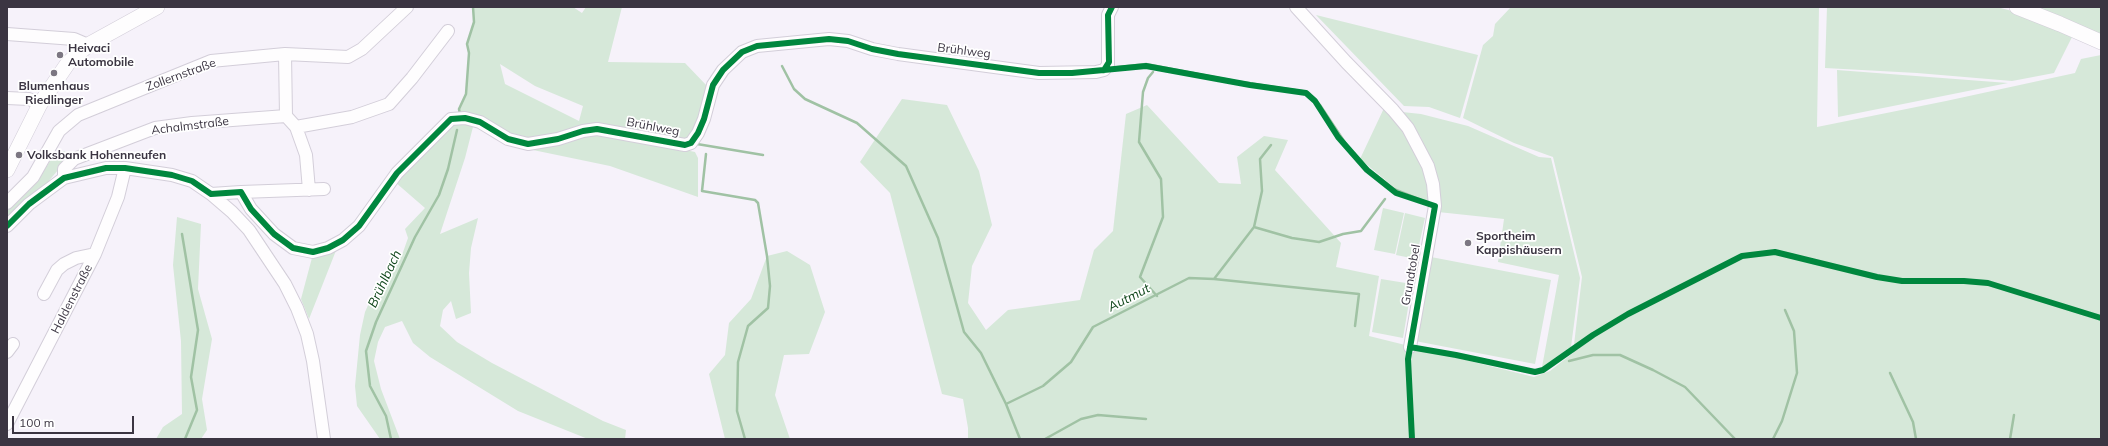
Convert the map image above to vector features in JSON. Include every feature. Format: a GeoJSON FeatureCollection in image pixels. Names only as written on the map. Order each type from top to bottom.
{"type":"FeatureCollection","features":[{"type":"Feature","properties":{"kind":"main road"},"geometry":{"type":"LineString","coordinates":[[7,170],[40,104],[68,63],[88,45],[157,7]]}},
{"type":"Feature","properties":{"kind":"main road"},"geometry":{"type":"LineString","coordinates":[[2017,7],[2101,42]]}},
{"type":"Feature","properties":{"kind":"street","name":"Zollernstraße"},"geometry":{"type":"LineString","coordinates":[[7,203],[33,177],[59,131],[78,115],[211,61],[285,54],[348,57],[362,49],[407,7]]}},
{"type":"Feature","properties":{"kind":"street","name":"Brühlweg"},"geometry":{"type":"LineString","coordinates":[[241,192],[251,209],[274,234],[293,248],[313,252],[328,248],[343,240],[359,226],[396,173],[451,119],[466,118],[480,122],[508,139],[528,144],[558,138],[583,130],[597,129],[685,145],[691,143],[698,133],[704,119],[714,85],[723,70],[742,52],[757,46],[829,39],[848,41],[872,49],[898,54],[1039,73],[1096,72],[1104,70],[1108,66],[1108,15],[1112,7]]}},
{"type":"Feature","properties":{"kind":"street","name":"Grundtobel"},"geometry":{"type":"LineString","coordinates":[[1296,7],[1346,62],[1393,110],[1408,128],[1428,166],[1435,206],[1410,348]]}},
{"type":"Feature","properties":{"kind":"street"},"geometry":{"type":"LineString","coordinates":[[296,126],[352,117],[389,104],[448,32]]}},
{"type":"Feature","properties":{"kind":"street"},"geometry":{"type":"LineString","coordinates":[[7,34],[74,39],[88,45]]}},
{"type":"Feature","properties":{"kind":"street"},"geometry":{"type":"LineString","coordinates":[[285,54],[286,116],[296,126],[306,155],[309,190]]}},
{"type":"Feature","properties":{"kind":"street"},"geometry":{"type":"LineString","coordinates":[[7,98],[29,99],[40,104]]}},
{"type":"Feature","properties":{"kind":"street","name":"Achalmstraße"},"geometry":{"type":"LineString","coordinates":[[64,178],[64,169],[74,159],[155,128],[192,123],[286,116]]}},
{"type":"Feature","properties":{"kind":"street"},"geometry":{"type":"LineString","coordinates":[[7,226],[29,204],[64,178],[106,168],[125,168],[172,175],[192,181],[211,194],[232,212],[249,230],[285,284],[297,308],[307,334],[313,361],[324,439]]}},
{"type":"Feature","properties":{"kind":"street","name":"Haldenstraße"},"geometry":{"type":"LineString","coordinates":[[7,424],[95,254],[118,197],[125,168]]}},
{"type":"Feature","properties":{"kind":"street"},"geometry":{"type":"LineString","coordinates":[[211,194],[324,189]]}},
{"type":"Feature","properties":{"kind":"street"},"geometry":{"type":"LineString","coordinates":[[44,294],[57,270],[64,264],[76,258],[95,254]]}},
{"type":"Feature","properties":{"kind":"green space"},"geometry":{"type":"Polygon","coordinates":[[[473,7],[573,7],[582,13],[586,7],[622,7],[608,62],[685,63],[708,87],[700,119],[685,142],[595,124],[586,125],[579,130],[528,141],[459,115],[459,109],[466,94],[469,53],[467,44],[474,22],[473,7]],[[500,64],[505,84],[579,121],[583,106],[535,86],[500,64]]]}},
{"type":"Feature","properties":{"kind":"green space"},"geometry":{"type":"Polygon","coordinates":[[[1511,7],[1819,7],[1817,127],[2075,73],[2081,59],[2101,55],[2101,439],[968,439],[968,428],[963,399],[942,394],[890,193],[860,162],[902,99],[947,105],[979,171],[992,225],[972,266],[968,303],[986,330],[1008,310],[1080,300],[1094,250],[1113,231],[1126,114],[1147,105],[1219,183],[1241,184],[1237,157],[1264,136],[1288,140],[1275,170],[1341,243],[1336,267],[1379,276],[1369,336],[1534,377],[1550,371],[1573,353],[1582,277],[1553,157],[1514,143],[1463,118],[1483,45],[1493,36],[1495,24],[1511,7]]]}},
{"type":"Feature","properties":{"kind":"green space"},"geometry":{"type":"Polygon","coordinates":[[[1827,7],[1997,7],[2023,14],[2073,35],[2054,73],[2012,81],[1917,73],[1825,68],[1827,7]]]}},
{"type":"Feature","properties":{"kind":"green space"},"geometry":{"type":"Polygon","coordinates":[[[2037,7],[2101,7],[2101,36],[2037,7]]]}},
{"type":"Feature","properties":{"kind":"green space"},"geometry":{"type":"Polygon","coordinates":[[[1316,15],[1478,55],[1460,118],[1429,107],[1404,106],[1316,15]]]}},
{"type":"Feature","properties":{"kind":"green space"},"geometry":{"type":"Polygon","coordinates":[[[1837,70],[2008,83],[1838,117],[1837,70]]]}},
{"type":"Feature","properties":{"kind":"green space"},"geometry":{"type":"Polygon","coordinates":[[[1385,106],[1397,120],[1425,168],[1430,202],[1395,188],[1360,159],[1385,106]]]}},
{"type":"Feature","properties":{"kind":"green space"},"geometry":{"type":"Polygon","coordinates":[[[1402,112],[1421,114],[1468,126],[1539,157],[1551,158],[1580,278],[1571,347],[1542,367],[1559,275],[1498,262],[1504,219],[1438,212],[1434,168],[1420,136],[1402,112]]]}},
{"type":"Feature","properties":{"kind":"green space"},"geometry":{"type":"Polygon","coordinates":[[[474,123],[465,158],[440,234],[478,218],[471,248],[469,273],[471,313],[456,319],[451,301],[443,310],[440,326],[457,342],[492,363],[603,421],[626,430],[625,439],[588,439],[518,411],[430,357],[413,343],[402,321],[385,327],[378,342],[374,361],[381,389],[400,439],[380,439],[357,406],[355,386],[360,335],[365,312],[374,292],[390,275],[402,255],[408,238],[405,229],[425,208],[395,182],[453,125],[474,123]]]}},
{"type":"Feature","properties":{"kind":"green space"},"geometry":{"type":"Polygon","coordinates":[[[599,132],[695,152],[698,158],[698,197],[610,166],[533,150],[522,146],[599,132]]]}},
{"type":"Feature","properties":{"kind":"green space"},"geometry":{"type":"Polygon","coordinates":[[[64,151],[70,156],[47,183],[7,219],[7,211],[37,181],[52,158],[64,151]]]}},
{"type":"Feature","properties":{"kind":"green space"},"geometry":{"type":"Polygon","coordinates":[[[1383,208],[1404,213],[1395,254],[1374,250],[1383,208]]]}},
{"type":"Feature","properties":{"kind":"green space"},"geometry":{"type":"Polygon","coordinates":[[[1405,213],[1425,218],[1416,259],[1396,255],[1405,213]]]}},
{"type":"Feature","properties":{"kind":"green space"},"geometry":{"type":"Polygon","coordinates":[[[177,217],[201,224],[198,289],[212,339],[202,399],[207,430],[201,439],[156,439],[163,427],[182,414],[181,341],[173,265],[177,217]]]}},
{"type":"Feature","properties":{"kind":"green space"},"geometry":{"type":"Polygon","coordinates":[[[337,248],[309,319],[301,299],[313,254],[337,248]]]}},
{"type":"Feature","properties":{"kind":"green space"},"geometry":{"type":"Polygon","coordinates":[[[787,251],[810,265],[825,312],[809,354],[784,355],[775,395],[790,439],[725,439],[709,374],[725,355],[729,323],[751,299],[767,256],[787,251]]]}},
{"type":"Feature","properties":{"kind":"green space"},"geometry":{"type":"Polygon","coordinates":[[[1431,257],[1551,280],[1535,364],[1415,341],[1431,257]]]}},
{"type":"Feature","properties":{"kind":"green space"},"geometry":{"type":"Polygon","coordinates":[[[1381,279],[1412,284],[1403,338],[1372,332],[1381,279]]]}},
{"type":"Feature","properties":{"kind":"waterway"},"geometry":{"type":"LineString","coordinates":[[460,115],[459,109],[466,94],[469,53],[467,44],[474,22],[473,7]]}},
{"type":"Feature","properties":{"kind":"waterway"},"geometry":{"type":"LineString","coordinates":[[1110,68],[1146,64],[1235,81],[1308,92],[1320,105],[1350,150],[1367,168],[1394,189],[1429,203]]}},
{"type":"Feature","properties":{"kind":"waterway"},"geometry":{"type":"LineString","coordinates":[[782,66],[794,89],[805,99],[857,123],[906,166],[938,238],[964,332],[981,353],[1006,404]]}},
{"type":"Feature","properties":{"kind":"waterway"},"geometry":{"type":"LineString","coordinates":[[1153,72],[1148,78],[1143,92],[1139,142],[1161,179],[1163,217],[1140,277],[1157,296]]}},
{"type":"Feature","properties":{"kind":"waterway","name":"Brühlbach"},"geometry":{"type":"LineString","coordinates":[[391,439],[386,416],[370,386],[366,351],[376,322],[415,237],[439,195],[448,169],[457,130]]}},
{"type":"Feature","properties":{"kind":"waterway"},"geometry":{"type":"LineString","coordinates":[[697,144],[763,155]]}},
{"type":"Feature","properties":{"kind":"waterway"},"geometry":{"type":"LineString","coordinates":[[1214,279],[1254,227],[1262,191],[1260,159],[1271,145]]}},
{"type":"Feature","properties":{"kind":"waterway"},"geometry":{"type":"LineString","coordinates":[[706,154],[702,191],[755,200],[758,203],[767,256],[770,286],[768,308],[748,326],[738,362],[737,411],[745,439]]}},
{"type":"Feature","properties":{"kind":"waterway"},"geometry":{"type":"LineString","coordinates":[[1254,227],[1292,238],[1319,242],[1343,234],[1361,231],[1385,199]]}},
{"type":"Feature","properties":{"kind":"waterway"},"geometry":{"type":"LineString","coordinates":[[182,234],[198,330],[191,377],[197,410],[185,439]]}},
{"type":"Feature","properties":{"kind":"waterway","name":"Autmut"},"geometry":{"type":"LineString","coordinates":[[1020,439],[1006,404],[1043,386],[1071,362],[1093,327],[1189,278],[1214,279],[1359,294],[1355,326]]}},
{"type":"Feature","properties":{"kind":"waterway"},"geometry":{"type":"LineString","coordinates":[[1773,439],[1782,421],[1797,373],[1794,331],[1785,310]]}},
{"type":"Feature","properties":{"kind":"waterway"},"geometry":{"type":"LineString","coordinates":[[1569,361],[1593,355],[1620,355],[1653,370],[1685,387],[1735,439]]}},
{"type":"Feature","properties":{"kind":"waterway"},"geometry":{"type":"LineString","coordinates":[[1890,373],[1913,422],[1916,439]]}},
{"type":"Feature","properties":{"kind":"waterway"},"geometry":{"type":"LineString","coordinates":[[1045,439],[1081,419],[1098,415],[1146,419]]}},
{"type":"Feature","properties":{"kind":"waterway"},"geometry":{"type":"LineString","coordinates":[[2010,439],[2014,415]]}},
{"type":"Feature","properties":{"kind":"cycle path"},"geometry":{"type":"LineString","coordinates":[[1104,70],[1109,62],[1108,15],[1112,7]]}},
{"type":"Feature","properties":{"kind":"cycle path"},"geometry":{"type":"LineString","coordinates":[[7,226],[29,204],[64,178],[106,168],[125,168],[172,175],[192,181],[211,194],[241,192],[251,209],[274,234],[293,248],[313,252],[328,248],[343,240],[359,226],[397,173],[451,119],[465,118],[480,122],[508,139],[528,144],[558,139],[583,131],[597,129],[685,145],[691,143],[698,133],[704,119],[713,85],[723,70],[742,52],[757,46],[829,39],[848,41],[872,49],[898,54],[1039,73],[1072,73],[1146,66],[1250,85],[1306,93],[1315,101],[1338,137],[1367,170],[1396,193],[1435,206],[1408,359],[1412,439]]}},
{"type":"Feature","properties":{"kind":"cycle path"},"geometry":{"type":"LineString","coordinates":[[1410,347],[1535,372],[1543,370],[1593,335],[1628,314],[1742,256],[1775,252],[1877,277],[1902,281],[1964,281],[1988,283],[2101,318]]}},
{"type":"Feature","properties":{"kind":"place","name":"Heivaci Automobile"},"geometry":{"type":"Point","coordinates":[60,55]}},
{"type":"Feature","properties":{"kind":"place","name":"Blumenhaus Riedlinger"},"geometry":{"type":"Point","coordinates":[54,73]}},
{"type":"Feature","properties":{"kind":"place","name":"Volksbank Hohenneufen"},"geometry":{"type":"Point","coordinates":[19,155]}},
{"type":"Feature","properties":{"kind":"place","name":"Sportheim Kappishäusern"},"geometry":{"type":"Point","coordinates":[1468,243]}}]}
